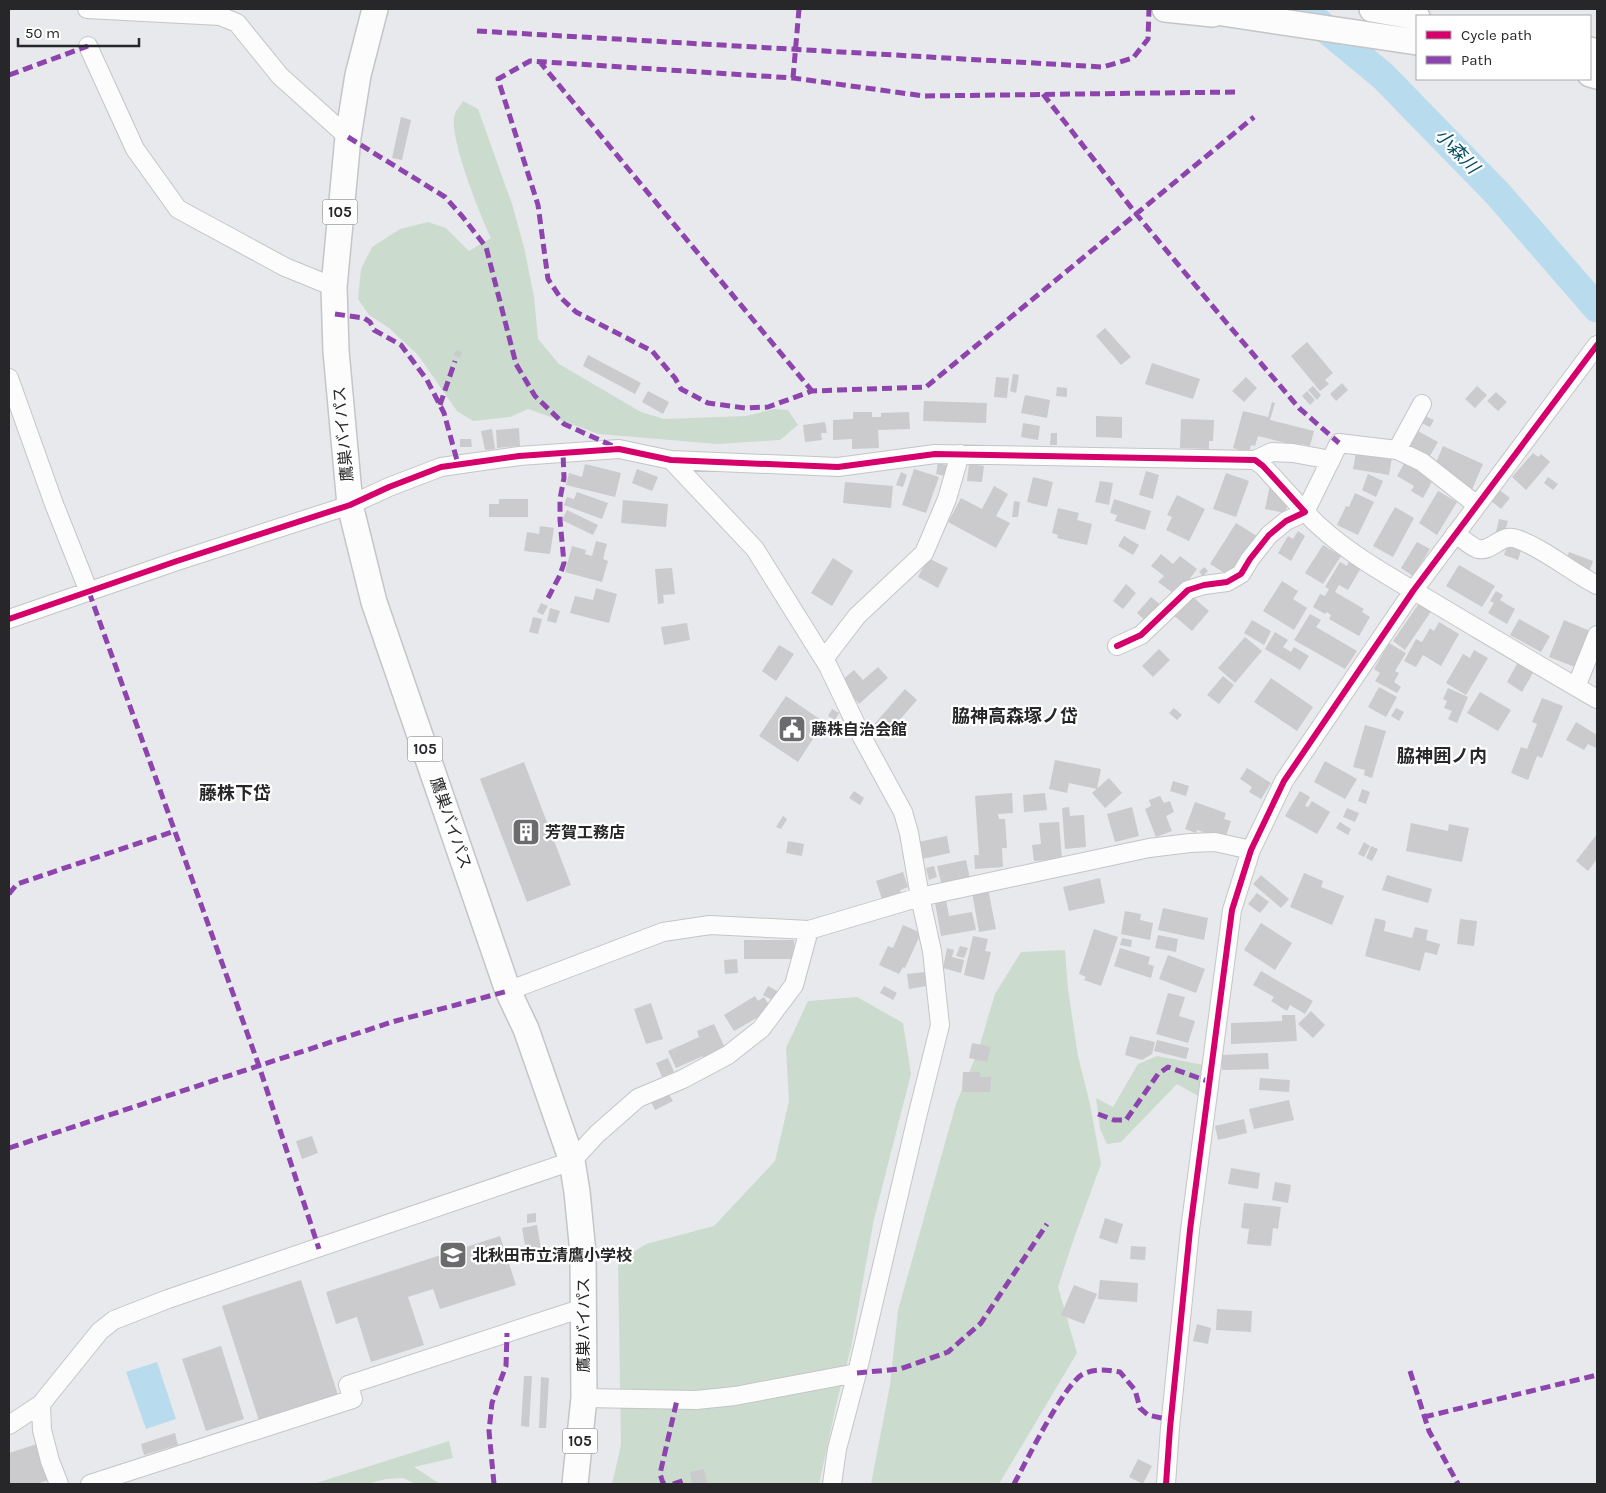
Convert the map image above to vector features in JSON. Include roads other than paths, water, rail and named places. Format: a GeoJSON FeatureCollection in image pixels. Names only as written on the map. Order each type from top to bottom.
{"type":"FeatureCollection","features":[{"type":"Feature","properties":{"kind":"highway","name":"鷹巣バイパス"},"geometry":{"type":"LineString","coordinates":[[375,9],[358,74],[348,137],[334,287],[337,360],[350,505],[374,602],[508,991],[526,1028],[572,1161],[583,1253],[584,1398],[575,1484]]}},
{"type":"Feature","properties":{"kind":"highway"},"geometry":{"type":"LineString","coordinates":[[1165,9],[1293,23]]}},
{"type":"Feature","properties":{"kind":"highway"},"geometry":{"type":"LineString","coordinates":[[1196,9],[1416,42]]}},
{"type":"Feature","properties":{"kind":"highway"},"geometry":{"type":"LineString","coordinates":[[1372,9],[1416,17]]}},
{"type":"Feature","properties":{"kind":"street"},"geometry":{"type":"LineString","coordinates":[[87,9],[220,16],[237,23],[280,76],[348,137]]}},
{"type":"Feature","properties":{"kind":"street"},"geometry":{"type":"LineString","coordinates":[[88,46],[135,149],[178,209],[286,267],[334,287]]}},
{"type":"Feature","properties":{"kind":"street"},"geometry":{"type":"LineString","coordinates":[[1166,1484],[1190,1230],[1232,910],[1251,850],[1284,781],[1413,591],[1597,345]]}},
{"type":"Feature","properties":{"kind":"street"},"geometry":{"type":"LineString","coordinates":[[9,378],[54,504],[89,592]]}},
{"type":"Feature","properties":{"kind":"street"},"geometry":{"type":"LineString","coordinates":[[1397,450],[1422,404]]}},
{"type":"Feature","properties":{"kind":"street"},"geometry":{"type":"LineString","coordinates":[[1117,646],[1141,635],[1188,590],[1204,585],[1227,582],[1241,574],[1269,535],[1286,521],[1305,512],[1339,443],[1397,450],[1422,462],[1477,505]]}},
{"type":"Feature","properties":{"kind":"street"},"geometry":{"type":"LineString","coordinates":[[9,619],[194,555],[350,505],[440,467],[519,456],[619,449],[671,460],[838,467],[935,454],[1255,460],[1272,452],[1293,453],[1332,460]]}},
{"type":"Feature","properties":{"kind":"street"},"geometry":{"type":"LineString","coordinates":[[824,659],[857,616],[924,553],[947,499],[960,454]]}},
{"type":"Feature","properties":{"kind":"street"},"geometry":{"type":"LineString","coordinates":[[671,460],[754,549],[824,659],[862,737],[903,812],[909,833],[932,951],[940,1025],[837,1449],[832,1484]]}},
{"type":"Feature","properties":{"kind":"street"},"geometry":{"type":"LineString","coordinates":[[1255,460],[1263,466],[1321,530],[1359,557],[1413,591],[1597,699]]}},
{"type":"Feature","properties":{"kind":"street"},"geometry":{"type":"LineString","coordinates":[[1455,534],[1478,549],[1490,548],[1500,539],[1514,538],[1539,549],[1597,585]]}},
{"type":"Feature","properties":{"kind":"street"},"geometry":{"type":"LineString","coordinates":[[1576,687],[1597,634]]}},
{"type":"Feature","properties":{"kind":"street"},"geometry":{"type":"LineString","coordinates":[[508,991],[664,932],[710,925],[809,930],[920,897],[1149,848],[1190,842],[1215,842],[1251,850]]}},
{"type":"Feature","properties":{"kind":"street"},"geometry":{"type":"LineString","coordinates":[[9,1425],[40,1404],[100,1331],[114,1320],[168,1299],[572,1161],[596,1134],[638,1098],[682,1079],[728,1055],[761,1029],[794,985],[809,930]]}},
{"type":"Feature","properties":{"kind":"street"},"geometry":{"type":"LineString","coordinates":[[90,1484],[353,1399],[348,1385],[583,1308]]}},
{"type":"Feature","properties":{"kind":"street"},"geometry":{"type":"LineString","coordinates":[[584,1398],[696,1400],[735,1396],[857,1373]]}},
{"type":"Feature","properties":{"kind":"street"},"geometry":{"type":"LineString","coordinates":[[40,1404],[42,1430],[50,1461],[59,1484]]}},
{"type":"Feature","properties":{"kind":"water"},"geometry":{"type":"Polygon","coordinates":[[[157,1362],[176,1419],[146,1429],[126,1372],[157,1362]]]}},
{"type":"Feature","properties":{"kind":"waterway","name":"小森川"},"geometry":{"type":"LineString","coordinates":[[1302,9],[1383,76],[1498,194],[1597,308]]}},
{"type":"Feature","properties":{"kind":"place","name":"藤株自治会館"},"geometry":{"type":"Point","coordinates":[792,729]}},
{"type":"Feature","properties":{"kind":"place","name":"芳賀工務店"},"geometry":{"type":"Point","coordinates":[526,832]}},
{"type":"Feature","properties":{"kind":"place","name":"北秋田市立清鷹小学校"},"geometry":{"type":"Point","coordinates":[453,1255]}},
{"type":"Feature","properties":{"kind":"district","name":"脇神高森塚ノ岱"},"geometry":{"type":"Point","coordinates":[1015,716]}},
{"type":"Feature","properties":{"kind":"district","name":"脇神囲ノ内"},"geometry":{"type":"Point","coordinates":[1442,756]}},
{"type":"Feature","properties":{"kind":"district","name":"藤株下岱"},"geometry":{"type":"Point","coordinates":[235,793]}}]}
